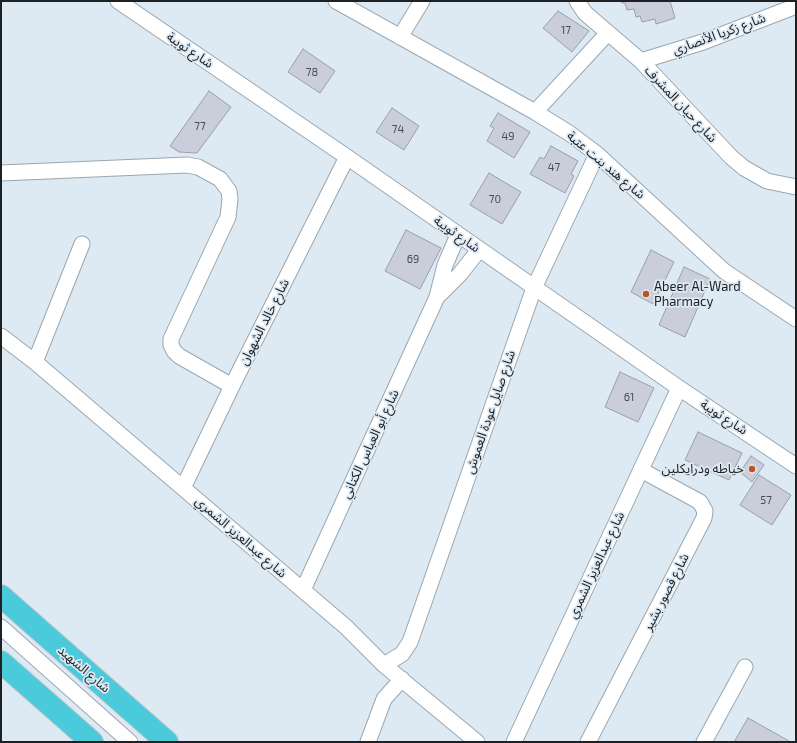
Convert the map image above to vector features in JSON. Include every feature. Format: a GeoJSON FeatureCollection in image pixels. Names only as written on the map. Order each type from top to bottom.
{"type":"FeatureCollection","features":[{"type":"Feature","properties":{"kind":"highway","name":"شارع الشهيد"},"geometry":{"type":"LineString","coordinates":[[1,596],[167,742]]}},
{"type":"Feature","properties":{"kind":"highway"},"geometry":{"type":"LineString","coordinates":[[1,662],[92,742]]}},
{"type":"Feature","properties":{"kind":"street","name":"شارع ثويبة"},"geometry":{"type":"LineString","coordinates":[[118,1],[348,157],[479,250],[679,388],[796,466]]}},
{"type":"Feature","properties":{"kind":"street","name":"شارع هند بنت عتبة"},"geometry":{"type":"LineString","coordinates":[[336,1],[535,112],[569,133],[597,154],[724,271],[796,319]]}},
{"type":"Feature","properties":{"kind":"street"},"geometry":{"type":"LineString","coordinates":[[400,37],[422,1]]}},
{"type":"Feature","properties":{"kind":"street","name":"شارع حيان المشرف"},"geometry":{"type":"LineString","coordinates":[[577,1],[585,13],[607,34],[641,62],[731,157],[744,168],[767,181],[796,187]]}},
{"type":"Feature","properties":{"kind":"street","name":"شارع زكريا الأنصاري"},"geometry":{"type":"LineString","coordinates":[[641,62],[703,42],[794,9]]}},
{"type":"Feature","properties":{"kind":"street"},"geometry":{"type":"LineString","coordinates":[[535,112],[607,34]]}},
{"type":"Feature","properties":{"kind":"street","name":"شارع صايل عودة العموش"},"geometry":{"type":"LineString","coordinates":[[384,664],[402,654],[410,642],[534,288],[597,154]]}},
{"type":"Feature","properties":{"kind":"street","name":"شارع خالد الشهوان"},"geometry":{"type":"LineString","coordinates":[[183,488],[232,386],[348,157]]}},
{"type":"Feature","properties":{"kind":"street"},"geometry":{"type":"LineString","coordinates":[[1,172],[187,165],[198,167],[220,179],[228,191],[230,199],[228,216],[171,339],[171,345],[179,356],[232,386]]}},
{"type":"Feature","properties":{"kind":"street","name":"شارع أبو العباس الكتاني"},"geometry":{"type":"LineString","coordinates":[[303,590],[438,297],[445,265],[458,235]]}},
{"type":"Feature","properties":{"kind":"street"},"geometry":{"type":"LineString","coordinates":[[35,362],[82,244]]}},
{"type":"Feature","properties":{"kind":"street","name":"شارع أبو العباس الكتاني"},"geometry":{"type":"LineString","coordinates":[[438,297],[460,274],[479,250]]}},
{"type":"Feature","properties":{"kind":"street","name":"شارع عبدالعزيز الشمري"},"geometry":{"type":"LineString","coordinates":[[1,336],[35,362],[303,590],[346,627],[384,664],[477,742]]}},
{"type":"Feature","properties":{"kind":"street","name":"شارع عبدالعزيز الشمري"},"geometry":{"type":"LineString","coordinates":[[514,742],[679,388]]}},
{"type":"Feature","properties":{"kind":"street","name":"شارع قصور بشير"},"geometry":{"type":"LineString","coordinates":[[588,742],[704,518],[706,511],[700,502],[641,470]]}},
{"type":"Feature","properties":{"kind":"street"},"geometry":{"type":"LineString","coordinates":[[1,628],[130,742]]}},
{"type":"Feature","properties":{"kind":"street"},"geometry":{"type":"LineString","coordinates":[[1,638],[119,742]]}},
{"type":"Feature","properties":{"kind":"street"},"geometry":{"type":"LineString","coordinates":[[704,742],[745,667]]}},
{"type":"Feature","properties":{"kind":"street"},"geometry":{"type":"LineString","coordinates":[[368,742],[384,699],[402,679]]}},
{"type":"Feature","properties":{"kind":"building"},"geometry":{"type":"Polygon","coordinates":[[[622,1],[670,1],[675,18],[656,24],[655,19],[642,22],[640,16],[636,17],[634,9],[627,10],[625,3],[622,3],[622,1]]]}},
{"type":"Feature","properties":{"kind":"building"},"geometry":{"type":"Polygon","coordinates":[[[558,11],[589,31],[572,52],[543,28],[558,11]]]}},
{"type":"Feature","properties":{"kind":"building"},"geometry":{"type":"Polygon","coordinates":[[[303,49],[335,71],[320,93],[288,72],[303,49]]]}},
{"type":"Feature","properties":{"kind":"building"},"geometry":{"type":"Polygon","coordinates":[[[209,91],[231,107],[197,153],[179,152],[170,146],[209,91]]]}},
{"type":"Feature","properties":{"kind":"building"},"geometry":{"type":"Polygon","coordinates":[[[392,108],[419,126],[404,150],[376,132],[392,108]]]}},
{"type":"Feature","properties":{"kind":"building"},"geometry":{"type":"Polygon","coordinates":[[[498,113],[530,132],[514,158],[487,141],[494,128],[490,126],[498,113]]]}},
{"type":"Feature","properties":{"kind":"building"},"geometry":{"type":"Polygon","coordinates":[[[551,146],[578,161],[571,174],[574,176],[565,193],[530,174],[540,157],[544,159],[551,146]]]}},
{"type":"Feature","properties":{"kind":"building"},"geometry":{"type":"Polygon","coordinates":[[[489,173],[521,192],[502,224],[470,205],[489,173]]]}},
{"type":"Feature","properties":{"kind":"building"},"geometry":{"type":"Polygon","coordinates":[[[406,230],[441,248],[420,289],[385,271],[406,230]]]}},
{"type":"Feature","properties":{"kind":"building"},"geometry":{"type":"Polygon","coordinates":[[[651,250],[674,262],[653,304],[631,292],[651,250]]]}},
{"type":"Feature","properties":{"kind":"building"},"geometry":{"type":"Polygon","coordinates":[[[684,267],[710,279],[685,337],[659,325],[684,267]]]}},
{"type":"Feature","properties":{"kind":"building"},"geometry":{"type":"Polygon","coordinates":[[[620,372],[654,388],[638,422],[605,407],[620,372]]]}},
{"type":"Feature","properties":{"kind":"building"},"geometry":{"type":"Polygon","coordinates":[[[698,432],[742,453],[729,480],[685,460],[698,432]]]}},
{"type":"Feature","properties":{"kind":"building","name":"خياطه ودرايكلين"},"geometry":{"type":"Polygon","coordinates":[[[751,456],[764,465],[752,482],[740,472],[751,456]]]}},
{"type":"Feature","properties":{"kind":"building"},"geometry":{"type":"Polygon","coordinates":[[[759,475],[791,495],[772,525],[740,505],[759,475]]]}},
{"type":"Feature","properties":{"kind":"building"},"geometry":{"type":"Polygon","coordinates":[[[748,718],[789,741],[789,742],[734,742],[748,718]]]}},
{"type":"Feature","properties":{"kind":"place","name":"Abeer Al-Ward Pharmacy"},"geometry":{"type":"Point","coordinates":[646,294]}},
{"type":"Feature","properties":{"kind":"place","name":"خياطه ودرايكلين"},"geometry":{"type":"Point","coordinates":[752,469]}}]}
